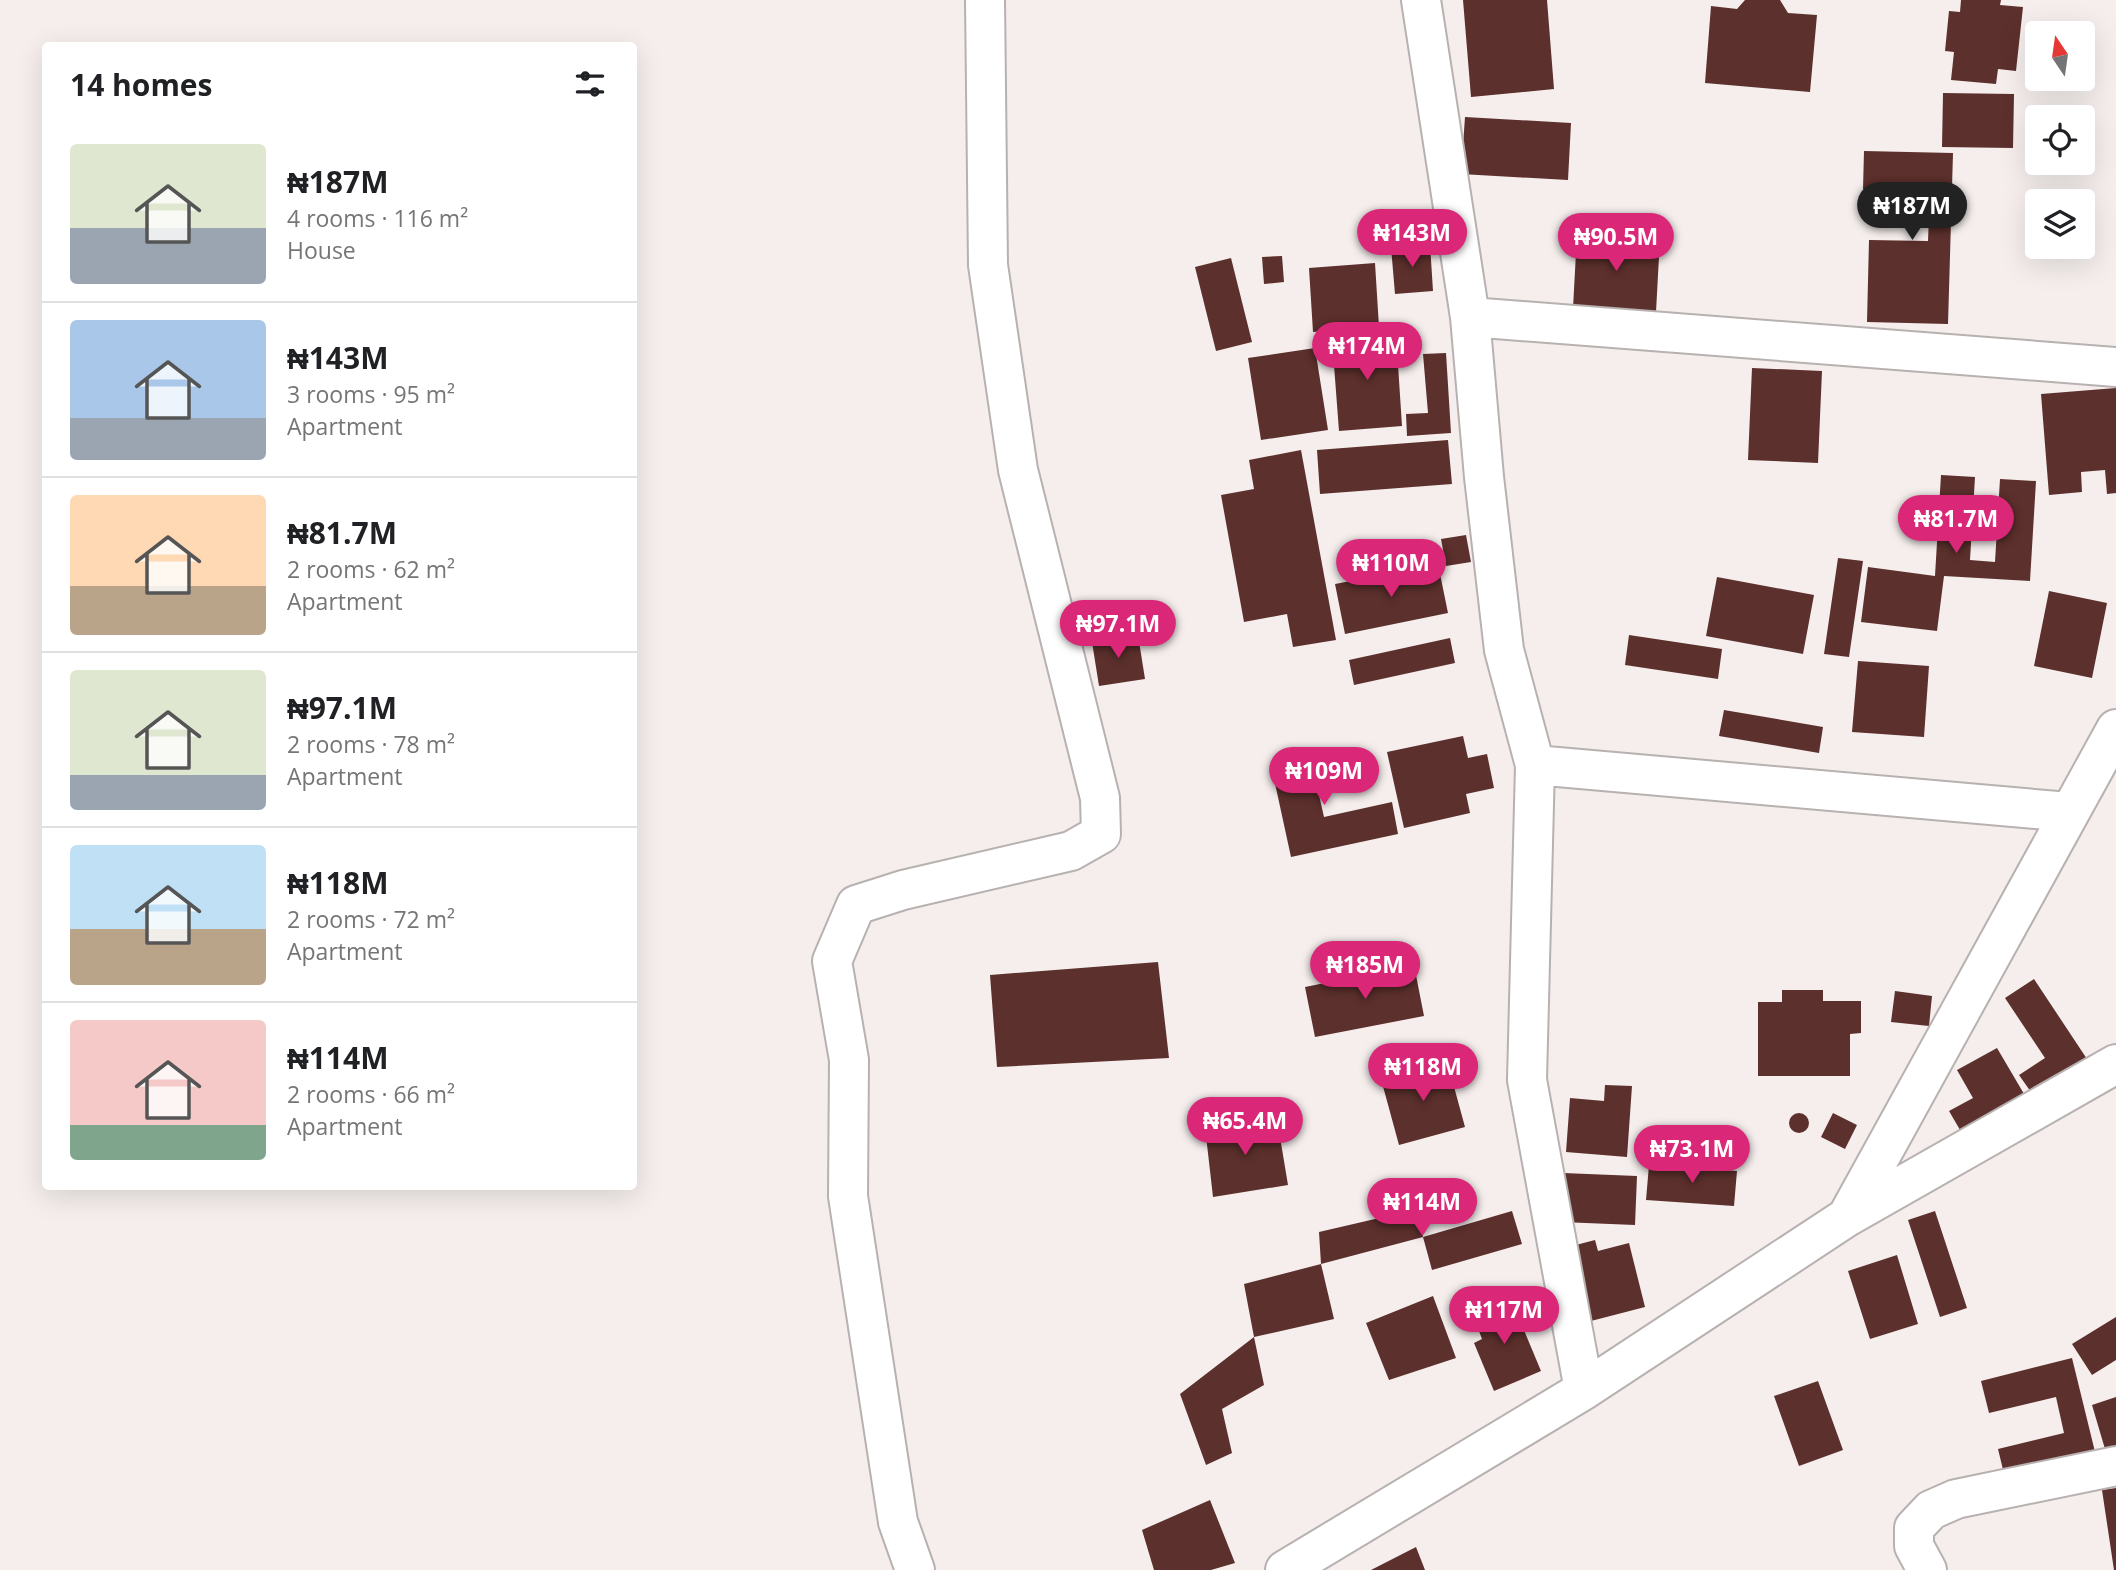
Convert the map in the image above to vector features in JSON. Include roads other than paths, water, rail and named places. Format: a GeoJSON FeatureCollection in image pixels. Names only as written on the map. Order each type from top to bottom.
{"type":"FeatureCollection","features":[{"type":"Feature","properties":{"kind":"street"},"geometry":{"type":"LineString","coordinates":[[915,1570],[898,1522],[848,1196],[849,1060],[832,961],[856,905],[903,890],[1071,851],[1101,834],[1100,798],[1018,470],[988,265],[985,0]]}},
{"type":"Feature","properties":{"kind":"street"},"geometry":{"type":"LineString","coordinates":[[1420,0],[1470,317],[1484,477],[1504,650],[1535,765],[1527,1080],[1584,1390]]}},
{"type":"Feature","properties":{"kind":"street"},"geometry":{"type":"LineString","coordinates":[[1470,317],[2116,367]]}},
{"type":"Feature","properties":{"kind":"street"},"geometry":{"type":"LineString","coordinates":[[1847,1217],[2116,729]]}},
{"type":"Feature","properties":{"kind":"street"},"geometry":{"type":"LineString","coordinates":[[1535,765],[2069,812]]}},
{"type":"Feature","properties":{"kind":"street"},"geometry":{"type":"LineString","coordinates":[[1285,1570],[1584,1390],[1847,1217],[2116,1064]]}},
{"type":"Feature","properties":{"kind":"street"},"geometry":{"type":"LineString","coordinates":[[1927,1570],[1914,1546],[1914,1528],[1931,1510],[1956,1499],[2116,1466]]}}]}
